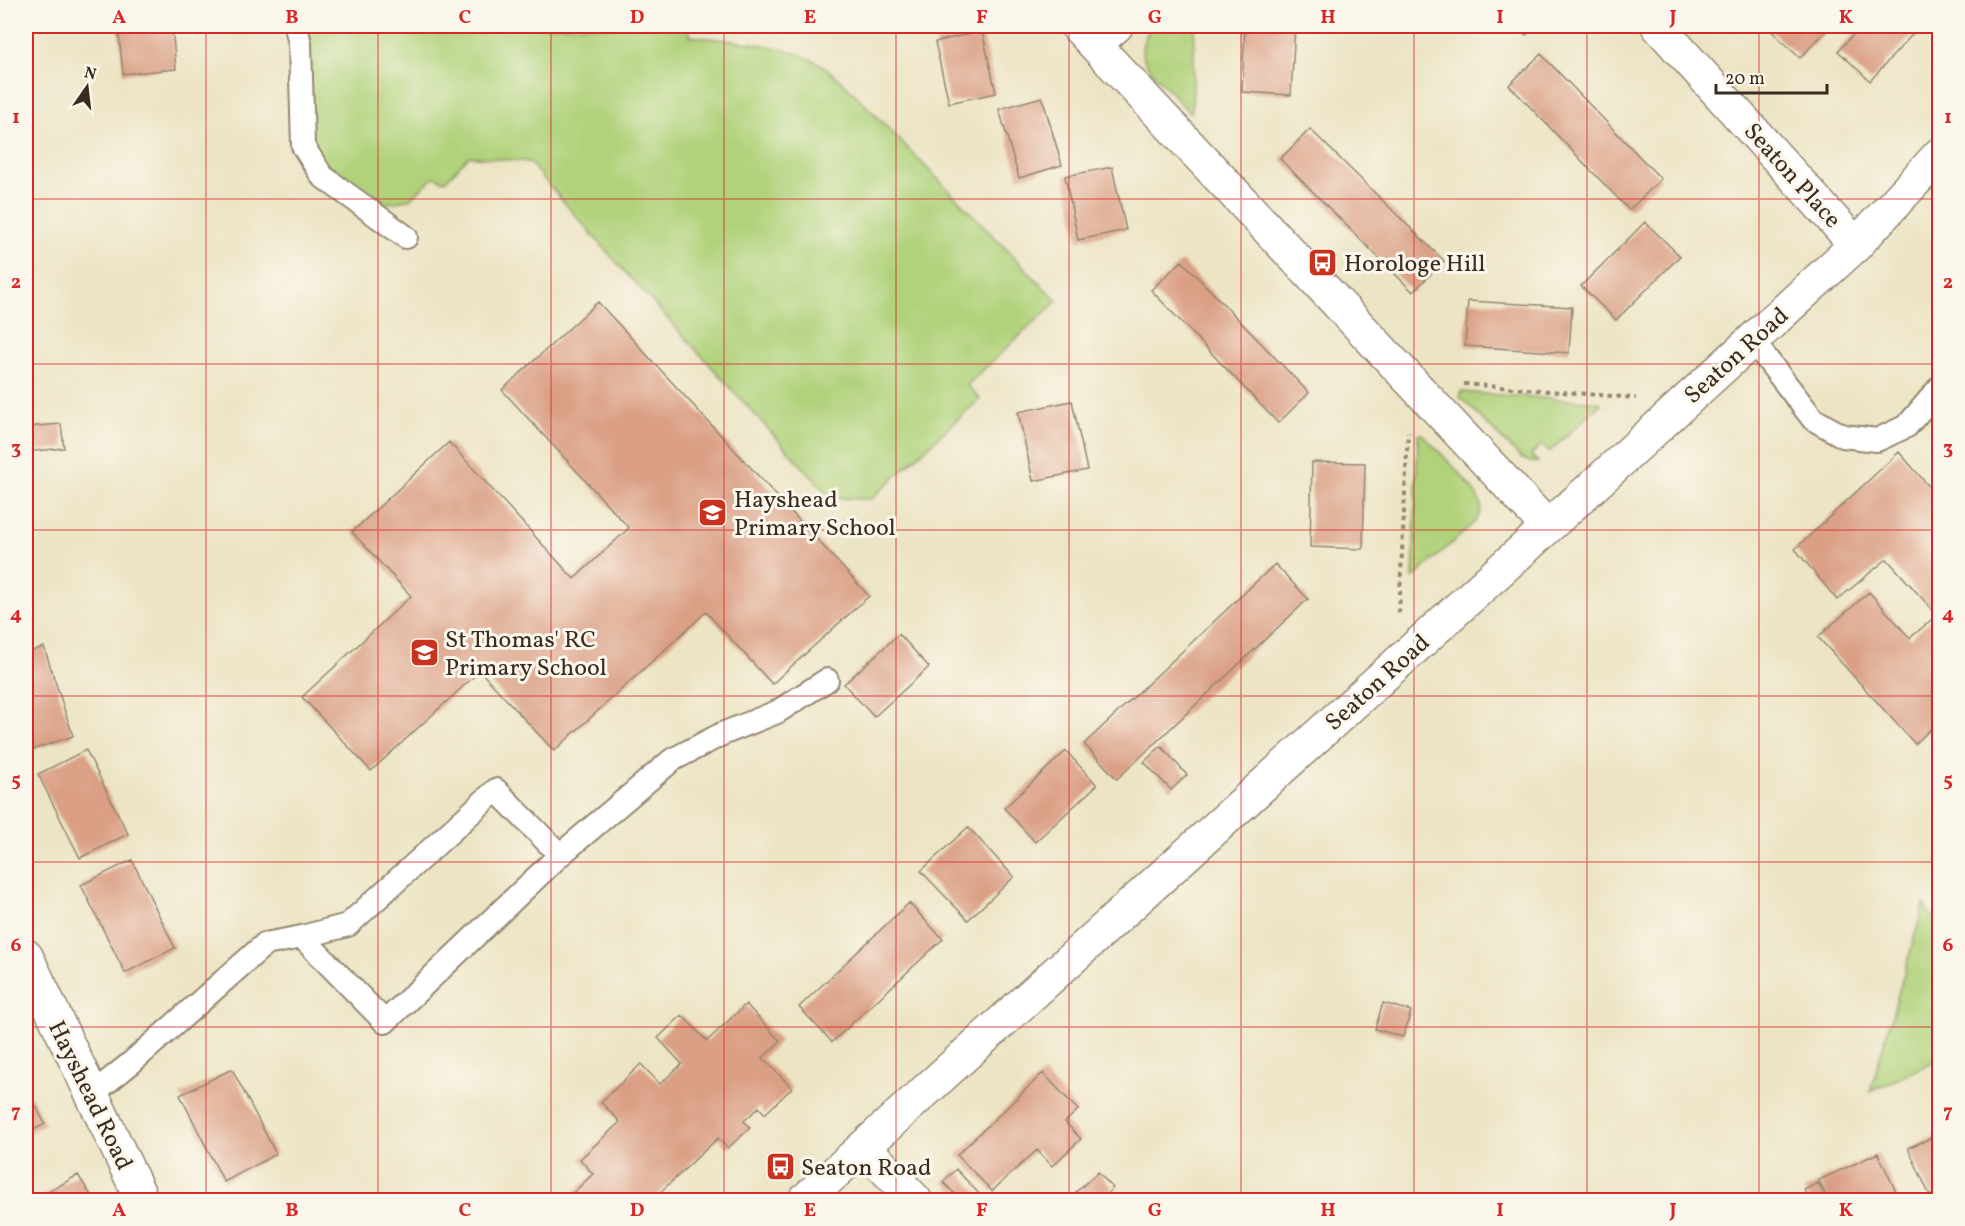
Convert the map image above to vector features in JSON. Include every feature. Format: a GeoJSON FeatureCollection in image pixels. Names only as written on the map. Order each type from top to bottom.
{"type":"FeatureCollection","features":[{"type":"Feature","properties":{"kind":"street","name":"Seaton Place"},"geometry":{"type":"LineString","coordinates":[[1658,26],[1856,245]]}},
{"type":"Feature","properties":{"kind":"street"},"geometry":{"type":"LineString","coordinates":[[1096,32],[1547,526]]}},
{"type":"Feature","properties":{"kind":"street","name":"Seaton Road"},"geometry":{"type":"LineString","coordinates":[[805,1200],[1856,245],[1940,154]]}},
{"type":"Feature","properties":{"kind":"street","name":"Hayshead Road"},"geometry":{"type":"LineString","coordinates":[[26,956],[142,1200]]}},
{"type":"Feature","properties":{"kind":"street"},"geometry":{"type":"LineString","coordinates":[[864,1147],[915,1200]]}},
{"type":"Feature","properties":{"kind":"lane"},"geometry":{"type":"LineString","coordinates":[[296,26],[300,44],[303,146],[322,176],[406,237]]}},
{"type":"Feature","properties":{"kind":"lane"},"geometry":{"type":"LineString","coordinates":[[1752,340],[1814,419],[1843,436],[1877,440],[1907,426],[1940,387]]}},
{"type":"Feature","properties":{"kind":"lane"},"geometry":{"type":"LineString","coordinates":[[302,937],[384,1022],[560,855],[672,760],[722,734],[777,712],[827,680]]}},
{"type":"Feature","properties":{"kind":"lane"},"geometry":{"type":"LineString","coordinates":[[91,1095],[131,1063],[265,944],[348,925],[496,790],[560,855]]}},
{"type":"Feature","properties":{"kind":"green space"},"geometry":{"type":"Polygon","coordinates":[[[300,26],[690,26],[690,36],[757,44],[791,51],[820,64],[846,85],[1057,301],[967,385],[980,399],[871,499],[831,498],[617,263],[529,162],[469,156],[445,181],[434,177],[408,200],[388,203],[374,201],[356,190],[347,179],[327,171],[309,149],[300,26]]]}},
{"type":"Feature","properties":{"kind":"green space"},"geometry":{"type":"Polygon","coordinates":[[[1152,26],[1195,26],[1192,112],[1189,112],[1156,77],[1143,57],[1143,43],[1152,26]]]}},
{"type":"Feature","properties":{"kind":"green space"},"geometry":{"type":"Polygon","coordinates":[[[1461,392],[1599,402],[1601,404],[1549,452],[1541,445],[1531,455],[1538,462],[1531,462],[1521,458],[1460,397],[1461,392]]]}},
{"type":"Feature","properties":{"kind":"green space"},"geometry":{"type":"Polygon","coordinates":[[[1422,434],[1471,487],[1477,495],[1481,508],[1474,523],[1413,578],[1418,435],[1422,434]]]}},
{"type":"Feature","properties":{"kind":"green space"},"geometry":{"type":"Polygon","coordinates":[[[1924,904],[1939,929],[1939,1059],[1870,1092],[1924,904]]]}},
{"type":"Feature","properties":{"kind":"building"},"geometry":{"type":"Polygon","coordinates":[[[118,26],[172,26],[176,69],[123,74],[118,26]]]}},
{"type":"Feature","properties":{"kind":"building"},"geometry":{"type":"Polygon","coordinates":[[[1245,26],[1295,26],[1291,95],[1242,92],[1245,26]]]}},
{"type":"Feature","properties":{"kind":"building"},"geometry":{"type":"Polygon","coordinates":[[[1517,26],[1536,26],[1526,35],[1517,26]]]}},
{"type":"Feature","properties":{"kind":"building"},"geometry":{"type":"Polygon","coordinates":[[[1766,26],[1821,26],[1826,31],[1800,58],[1766,26]]]}},
{"type":"Feature","properties":{"kind":"building"},"geometry":{"type":"Polygon","coordinates":[[[1861,26],[1920,26],[1870,81],[1838,51],[1861,26]]]}},
{"type":"Feature","properties":{"kind":"building"},"geometry":{"type":"Polygon","coordinates":[[[982,31],[996,93],[949,103],[935,42],[982,31]]]}},
{"type":"Feature","properties":{"kind":"building"},"geometry":{"type":"Polygon","coordinates":[[[1541,54],[1661,179],[1629,210],[1509,85],[1541,54]]]}},
{"type":"Feature","properties":{"kind":"building"},"geometry":{"type":"Polygon","coordinates":[[[1042,97],[1062,165],[1019,178],[999,109],[1042,97]]]}},
{"type":"Feature","properties":{"kind":"building"},"geometry":{"type":"Polygon","coordinates":[[[1310,129],[1444,261],[1413,292],[1280,159],[1310,129]]]}},
{"type":"Feature","properties":{"kind":"building"},"geometry":{"type":"Polygon","coordinates":[[[1112,167],[1126,230],[1078,240],[1065,176],[1112,167]]]}},
{"type":"Feature","properties":{"kind":"building"},"geometry":{"type":"Polygon","coordinates":[[[1645,222],[1680,256],[1616,320],[1581,286],[1645,222]]]}},
{"type":"Feature","properties":{"kind":"building"},"geometry":{"type":"Polygon","coordinates":[[[1182,261],[1309,393],[1278,423],[1151,290],[1182,261]]]}},
{"type":"Feature","properties":{"kind":"building"},"geometry":{"type":"Polygon","coordinates":[[[1468,301],[1572,307],[1569,353],[1465,346],[1468,301]]]}},
{"type":"Feature","properties":{"kind":"building"},"geometry":{"type":"Polygon","coordinates":[[[598,302],[869,596],[772,684],[706,612],[554,751],[480,671],[371,771],[302,697],[411,596],[352,532],[449,442],[574,579],[629,528],[502,390],[598,302]]]}},
{"type":"Feature","properties":{"kind":"building"},"geometry":{"type":"Polygon","coordinates":[[[1072,401],[1087,470],[1033,481],[1018,412],[1072,401]]]}},
{"type":"Feature","properties":{"kind":"building"},"geometry":{"type":"Polygon","coordinates":[[[61,424],[64,448],[26,452],[26,427],[61,424]]]}},
{"type":"Feature","properties":{"kind":"building"},"geometry":{"type":"Polygon","coordinates":[[[1899,452],[1940,499],[1940,505],[1937,508],[1940,511],[1940,720],[1915,744],[1818,637],[1869,592],[1910,638],[1937,615],[1887,559],[1837,600],[1795,549],[1899,452]]]}},
{"type":"Feature","properties":{"kind":"building"},"geometry":{"type":"Polygon","coordinates":[[[1312,462],[1365,463],[1363,549],[1310,547],[1312,462]]]}},
{"type":"Feature","properties":{"kind":"building"},"geometry":{"type":"Polygon","coordinates":[[[1275,564],[1308,599],[1117,779],[1084,744],[1275,564]]]}},
{"type":"Feature","properties":{"kind":"building"},"geometry":{"type":"Polygon","coordinates":[[[899,634],[929,667],[874,717],[844,684],[899,634]]]}},
{"type":"Feature","properties":{"kind":"building"},"geometry":{"type":"Polygon","coordinates":[[[44,647],[73,736],[26,752],[26,653],[44,647]]]}},
{"type":"Feature","properties":{"kind":"building"},"geometry":{"type":"Polygon","coordinates":[[[1161,746],[1187,775],[1171,790],[1144,762],[1161,746]]]}},
{"type":"Feature","properties":{"kind":"building"},"geometry":{"type":"Polygon","coordinates":[[[86,750],[128,834],[80,858],[38,774],[86,750]]]}},
{"type":"Feature","properties":{"kind":"building"},"geometry":{"type":"Polygon","coordinates":[[[1066,751],[1097,785],[1035,842],[1004,808],[1066,751]]]}},
{"type":"Feature","properties":{"kind":"building"},"geometry":{"type":"Polygon","coordinates":[[[968,827],[1014,877],[968,920],[921,871],[968,827]]]}},
{"type":"Feature","properties":{"kind":"building"},"geometry":{"type":"Polygon","coordinates":[[[132,860],[175,948],[125,973],[81,885],[132,860]]]}},
{"type":"Feature","properties":{"kind":"building"},"geometry":{"type":"Polygon","coordinates":[[[909,903],[943,939],[832,1042],[799,1007],[909,903]]]}},
{"type":"Feature","properties":{"kind":"building"},"geometry":{"type":"Polygon","coordinates":[[[1383,1003],[1411,1011],[1403,1037],[1375,1029],[1383,1003]]]}},
{"type":"Feature","properties":{"kind":"building"},"geometry":{"type":"Polygon","coordinates":[[[746,1004],[780,1041],[763,1058],[792,1088],[765,1114],[759,1107],[744,1121],[750,1128],[728,1148],[718,1138],[652,1200],[565,1200],[593,1174],[580,1159],[620,1122],[601,1102],[641,1064],[660,1084],[682,1064],[658,1038],[682,1015],[707,1041],[746,1004]]]}},
{"type":"Feature","properties":{"kind":"building"},"geometry":{"type":"Polygon","coordinates":[[[232,1069],[276,1154],[224,1182],[180,1095],[232,1069]]]}},
{"type":"Feature","properties":{"kind":"building"},"geometry":{"type":"Polygon","coordinates":[[[1043,1073],[1078,1110],[1065,1122],[1081,1139],[1052,1166],[1037,1150],[992,1191],[957,1155],[1043,1073]]]}},
{"type":"Feature","properties":{"kind":"building"},"geometry":{"type":"Polygon","coordinates":[[[31,1096],[45,1124],[26,1134],[26,1099],[31,1096]]]}},
{"type":"Feature","properties":{"kind":"building"},"geometry":{"type":"Polygon","coordinates":[[[1940,1134],[1940,1191],[1930,1196],[1908,1148],[1940,1134]]]}},
{"type":"Feature","properties":{"kind":"building"},"geometry":{"type":"Polygon","coordinates":[[[1878,1153],[1900,1200],[1828,1200],[1819,1180],[1878,1153]]]}},
{"type":"Feature","properties":{"kind":"building"},"geometry":{"type":"Polygon","coordinates":[[[956,1169],[983,1198],[961,1200],[943,1182],[956,1169]]]}},
{"type":"Feature","properties":{"kind":"building"},"geometry":{"type":"Polygon","coordinates":[[[1098,1172],[1113,1188],[1106,1195],[1111,1200],[1067,1200],[1098,1172]]]}},
{"type":"Feature","properties":{"kind":"building"},"geometry":{"type":"Polygon","coordinates":[[[78,1175],[94,1200],[34,1200],[78,1175]]]}},
{"type":"Feature","properties":{"kind":"building"},"geometry":{"type":"Polygon","coordinates":[[[1818,1183],[1826,1200],[1809,1200],[1804,1190],[1818,1183]]]}},
{"type":"Feature","properties":{"kind":"place","name":"Horologe Hill"},"geometry":{"type":"Point","coordinates":[1323,263]}},
{"type":"Feature","properties":{"kind":"place","name":"Hayshead Primary School"},"geometry":{"type":"Point","coordinates":[713,513]}},
{"type":"Feature","properties":{"kind":"place","name":"St Thomas' RC Primary School"},"geometry":{"type":"Point","coordinates":[424,653]}},
{"type":"Feature","properties":{"kind":"place","name":"Seaton Road"},"geometry":{"type":"Point","coordinates":[780,1167]}}]}
